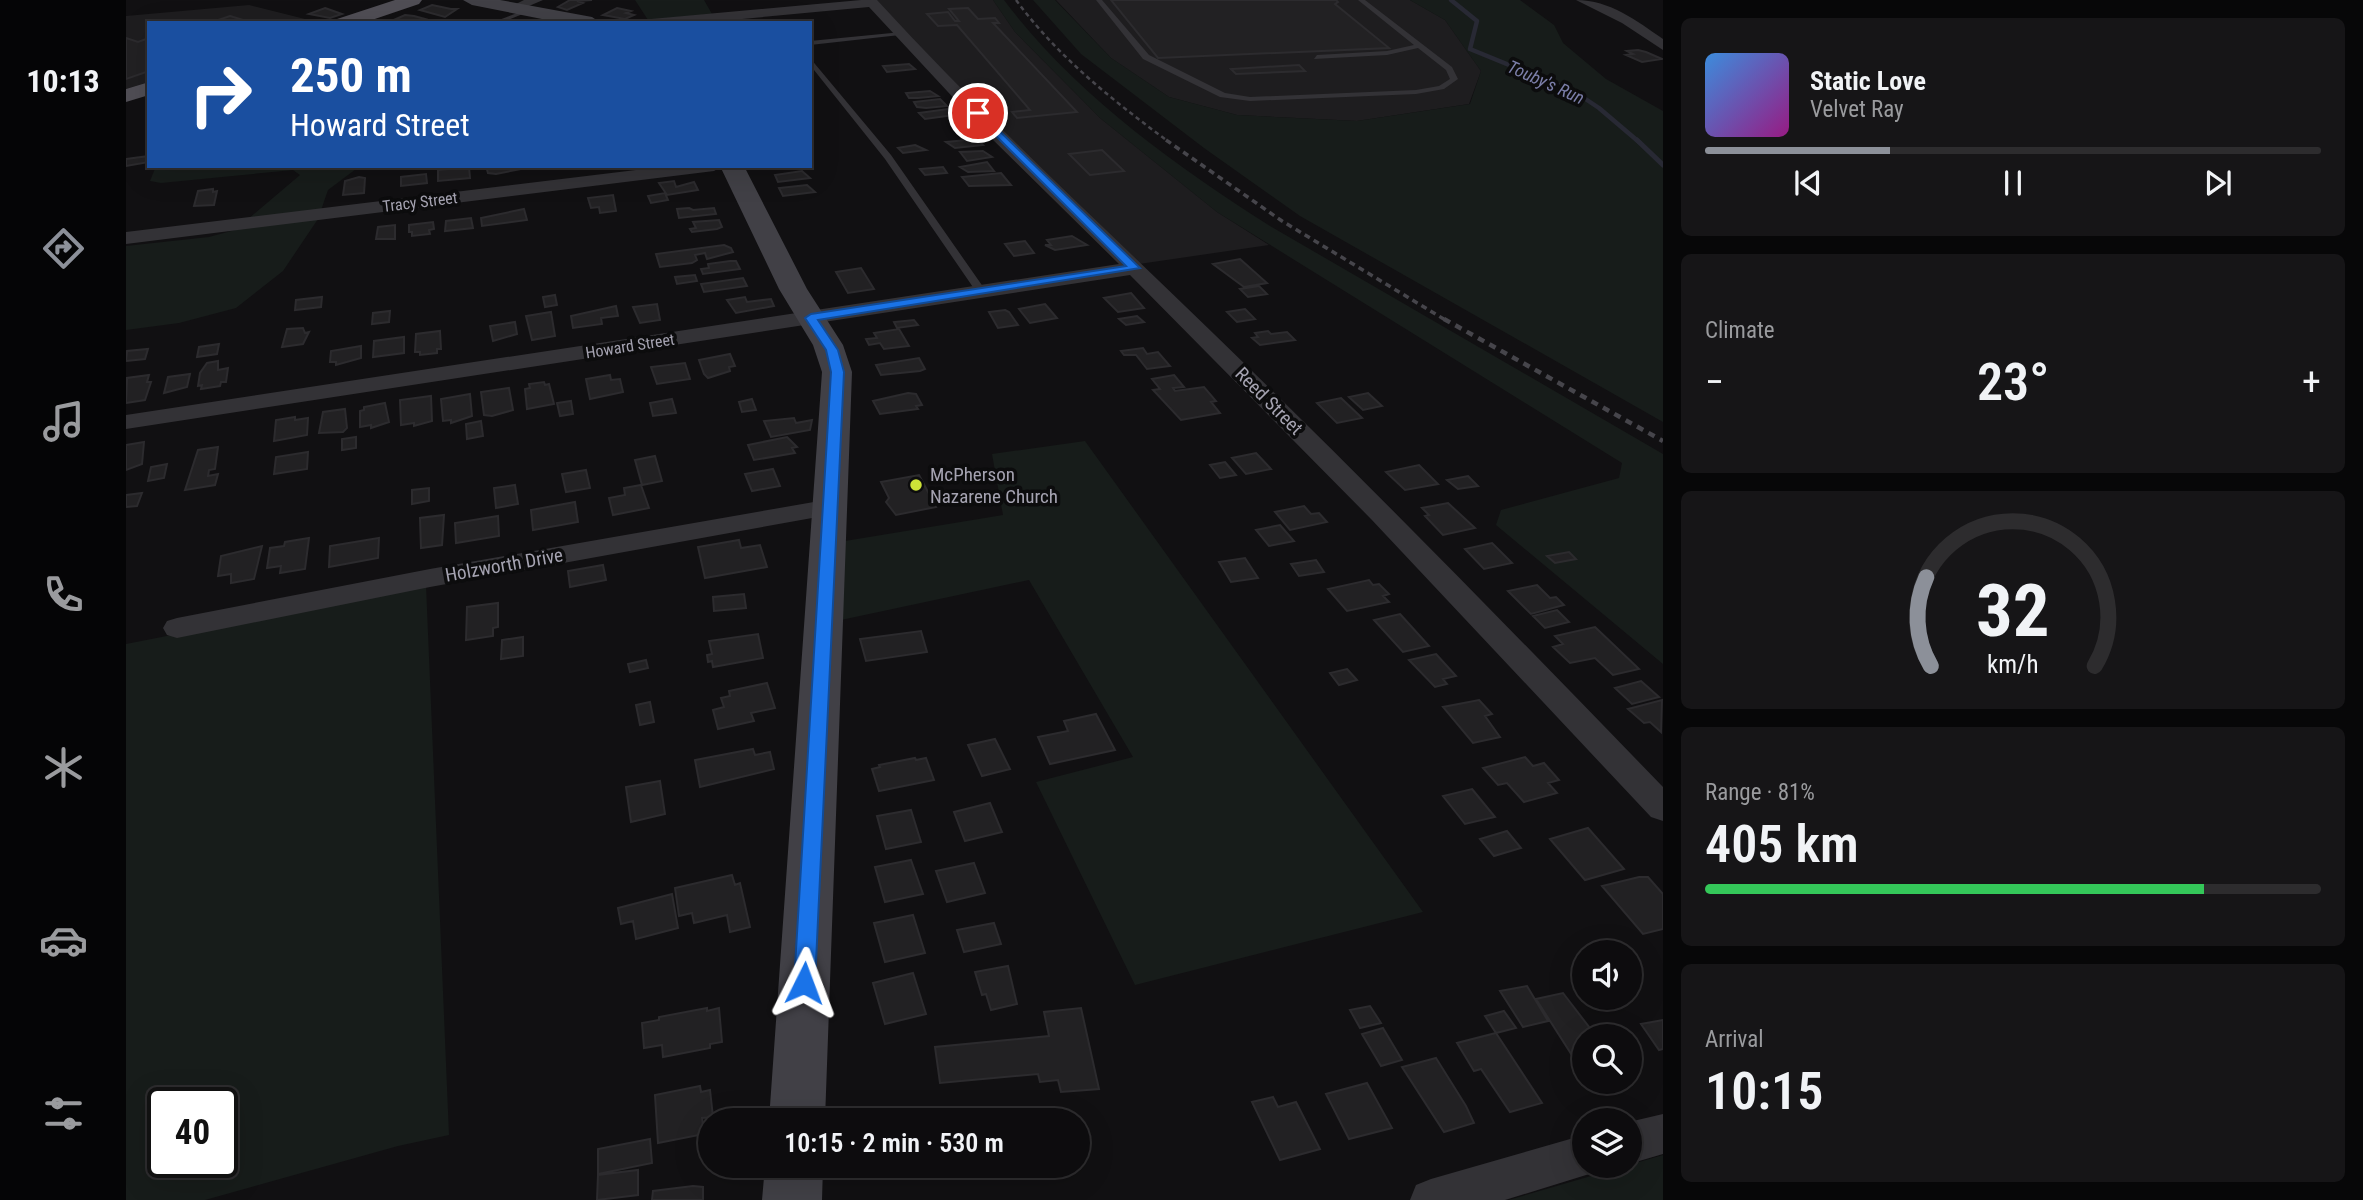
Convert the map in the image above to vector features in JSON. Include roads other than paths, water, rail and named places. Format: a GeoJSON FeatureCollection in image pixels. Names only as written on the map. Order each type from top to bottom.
{"type":"FeatureCollection","features":[{"type":"Feature","properties":{"kind":"main road"},"geometry":{"type":"LineString","coordinates":[[350,21],[412,0]]}},
{"type":"Feature","properties":{"kind":"main road"},"geometry":{"type":"LineString","coordinates":[[126,96],[147,89]]}},
{"type":"Feature","properties":{"kind":"street"},"geometry":{"type":"LineString","coordinates":[[472,0],[526,6],[584,21]]}},
{"type":"Feature","properties":{"kind":"street"},"geometry":{"type":"LineString","coordinates":[[1583,0],[1627,20],[1663,46]]}},
{"type":"Feature","properties":{"kind":"street"},"geometry":{"type":"LineString","coordinates":[[672,21],[871,1]]}},
{"type":"Feature","properties":{"kind":"street","name":"Reed Street"},"geometry":{"type":"LineString","coordinates":[[871,1],[1455,590],[1663,808]]}},
{"type":"Feature","properties":{"kind":"street","name":"Tracy Street"},"geometry":{"type":"LineString","coordinates":[[126,238],[698,168]]}},
{"type":"Feature","properties":{"kind":"street"},"geometry":{"type":"LineString","coordinates":[[733,168],[811,318],[832,350],[837,372],[798,1108]]}},
{"type":"Feature","properties":{"kind":"street","name":"Howard Street"},"geometry":{"type":"LineString","coordinates":[[126,422],[1134,268]]}},
{"type":"Feature","properties":{"kind":"street","name":"Holzworth Drive"},"geometry":{"type":"LineString","coordinates":[[177,628],[430,578],[831,507]]}},
{"type":"Feature","properties":{"kind":"street"},"geometry":{"type":"LineString","coordinates":[[1642,1140],[1663,1134]]}},
{"type":"Feature","properties":{"kind":"street"},"geometry":{"type":"LineString","coordinates":[[1431,1200],[1572,1159]]}},
{"type":"Feature","properties":{"kind":"street"},"geometry":{"type":"LineString","coordinates":[[792,1200],[793,1178]]}},
{"type":"Feature","properties":{"kind":"lane"},"geometry":{"type":"LineString","coordinates":[[1099,0],[1146,57],[1186,79],[1231,97],[1416,92],[1442,88],[1452,82],[1454,79],[1449,69],[1361,0]]}},
{"type":"Feature","properties":{"kind":"lane"},"geometry":{"type":"LineString","coordinates":[[498,21],[526,6]]}},
{"type":"Feature","properties":{"kind":"lane"},"geometry":{"type":"LineString","coordinates":[[812,43],[900,33]]}},
{"type":"Feature","properties":{"kind":"lane"},"geometry":{"type":"LineString","coordinates":[[1317,57],[1387,53],[1419,46]]}},
{"type":"Feature","properties":{"kind":"lane"},"geometry":{"type":"LineString","coordinates":[[812,63],[888,158],[981,291]]}},
{"type":"Feature","properties":{"kind":"waterway","name":"Touby's Run"},"geometry":{"type":"LineString","coordinates":[[1451,0],[1477,21],[1470,49],[1575,92],[1599,108],[1639,142]]}},
{"type":"Feature","properties":{"kind":"waterway","name":"Touby's Run"},"geometry":{"type":"LineString","coordinates":[[1637,140],[1663,165]]}},
{"type":"Feature","properties":{"kind":"railway"},"geometry":{"type":"LineString","coordinates":[[1016,0],[1032,21],[1087,77],[1169,142]]}},
{"type":"Feature","properties":{"kind":"railway"},"geometry":{"type":"LineString","coordinates":[[1166,140],[1282,221],[1447,321]]}},
{"type":"Feature","properties":{"kind":"railway"},"geometry":{"type":"LineString","coordinates":[[1444,319],[1663,441]]}},
{"type":"Feature","properties":{"kind":"place","name":"McPherson Nazarene Church"},"geometry":{"type":"Point","coordinates":[916,485]}}]}
